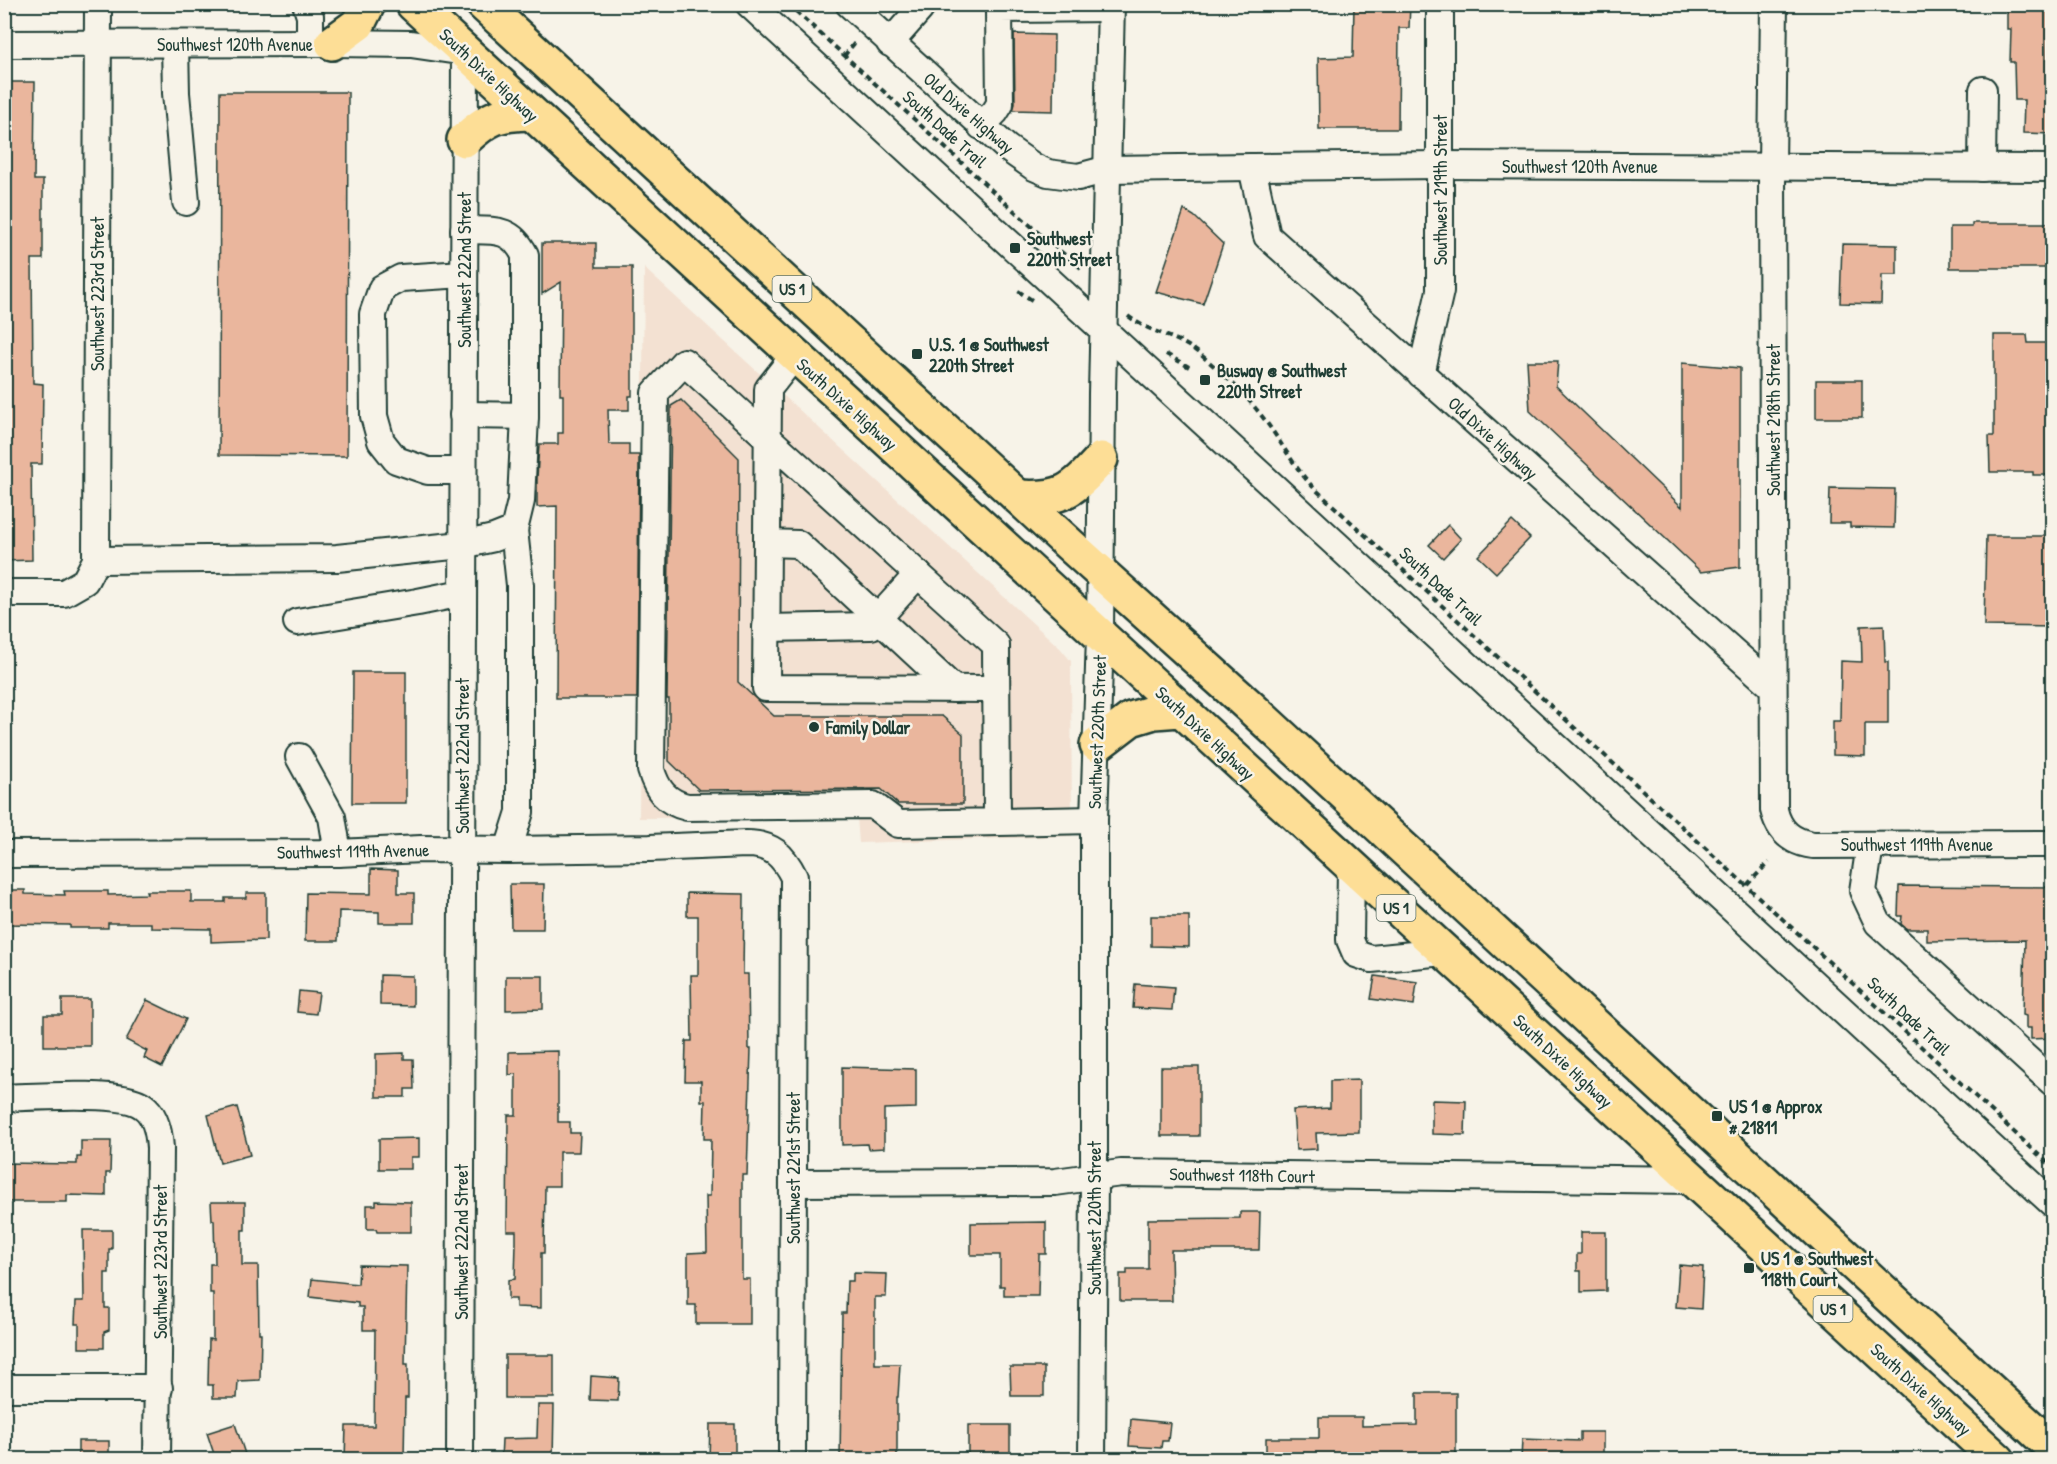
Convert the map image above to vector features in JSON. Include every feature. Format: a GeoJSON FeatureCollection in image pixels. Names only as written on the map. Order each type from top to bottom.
{"type":"FeatureCollection","features":[{"type":"Feature","properties":{"kind":"highway"},"geometry":{"type":"LineString","coordinates":[[321,43],[358,24],[368,4]]}},
{"type":"Feature","properties":{"kind":"highway","name":"South Dixie Highway"},"geometry":{"type":"LineString","coordinates":[[413,4],[1692,1180],[1975,1448],[1998,1460]]}},
{"type":"Feature","properties":{"kind":"highway"},"geometry":{"type":"LineString","coordinates":[[465,4],[467,23],[465,52],[496,52],[513,60],[698,231],[748,248]]}},
{"type":"Feature","properties":{"kind":"highway","name":"US 1"},"geometry":{"type":"LineString","coordinates":[[483,4],[1018,497],[1247,704],[2052,1447]]}},
{"type":"Feature","properties":{"kind":"highway"},"geometry":{"type":"LineString","coordinates":[[464,140],[482,123],[491,118],[512,113],[530,113]]}},
{"type":"Feature","properties":{"kind":"highway"},"geometry":{"type":"LineString","coordinates":[[794,356],[848,377],[1055,564],[1076,576],[1101,572]]}},
{"type":"Feature","properties":{"kind":"highway"},"geometry":{"type":"LineString","coordinates":[[1018,497],[1042,498],[1062,494],[1080,482],[1101,459]]}},
{"type":"Feature","properties":{"kind":"highway"},"geometry":{"type":"LineString","coordinates":[[1100,636],[1117,633],[1131,635],[1148,643],[1342,822],[1395,843]]}},
{"type":"Feature","properties":{"kind":"highway"},"geometry":{"type":"LineString","coordinates":[[1097,745],[1131,719],[1154,712],[1180,711]]}},
{"type":"Feature","properties":{"kind":"highway"},"geometry":{"type":"LineString","coordinates":[[1692,1180],[1701,1154],[1695,1118]]}},
{"type":"Feature","properties":{"kind":"highway"},"geometry":{"type":"LineString","coordinates":[[1692,1180],[1707,1175],[1719,1175],[1734,1183],[1910,1347],[1965,1366]]}},
{"type":"Feature","properties":{"kind":"street","name":"Southwest 223rd Street"},"geometry":{"type":"LineString","coordinates":[[90,571],[98,4]]}},
{"type":"Feature","properties":{"kind":"street"},"geometry":{"type":"LineString","coordinates":[[306,4],[321,43]]}},
{"type":"Feature","properties":{"kind":"street"},"geometry":{"type":"LineString","coordinates":[[749,4],[2052,1203]]}},
{"type":"Feature","properties":{"kind":"street","name":"Old Dixie Highway"},"geometry":{"type":"LineString","coordinates":[[849,4],[981,126],[1006,148],[1034,167],[1048,173],[1078,177],[1108,169]]}},
{"type":"Feature","properties":{"kind":"street"},"geometry":{"type":"LineString","coordinates":[[890,43],[920,9],[916,4]]}},
{"type":"Feature","properties":{"kind":"street","name":"Southwest 219th Street"},"geometry":{"type":"LineString","coordinates":[[1421,374],[1440,291],[1440,4]]}},
{"type":"Feature","properties":{"kind":"street","name":"Southwest 218th Street"},"geometry":{"type":"LineString","coordinates":[[1774,4],[1772,167],[1774,810],[1777,822],[1784,832]]}},
{"type":"Feature","properties":{"kind":"street"},"geometry":{"type":"LineString","coordinates":[[981,126],[1000,104],[999,9],[1111,6]]}},
{"type":"Feature","properties":{"kind":"street","name":"Southwest 220th Street"},"geometry":{"type":"LineString","coordinates":[[1092,1460],[1094,820],[1100,636],[1103,329],[1111,6]]}},
{"type":"Feature","properties":{"kind":"street","name":"Southwest 120th Avenue"},"geometry":{"type":"LineString","coordinates":[[4,44],[411,44],[465,52]]}},
{"type":"Feature","properties":{"kind":"street"},"geometry":{"type":"LineString","coordinates":[[175,44],[176,93],[186,202]]}},
{"type":"Feature","properties":{"kind":"street","name":"Southwest 222nd Street"},"geometry":{"type":"LineString","coordinates":[[460,1460],[465,52]]}},
{"type":"Feature","properties":{"kind":"street"},"geometry":{"type":"LineString","coordinates":[[1982,168],[1983,90]]}},
{"type":"Feature","properties":{"kind":"street","name":"Southwest 120th Avenue"},"geometry":{"type":"LineString","coordinates":[[1108,169],[1439,165],[2052,168]]}},
{"type":"Feature","properties":{"kind":"street","name":"Old Dixie Highway"},"geometry":{"type":"LineString","coordinates":[[1252,166],[1268,237],[1773,687]]}},
{"type":"Feature","properties":{"kind":"street"},"geometry":{"type":"LineString","coordinates":[[464,230],[491,231],[508,235],[518,242],[525,255],[525,416],[521,501],[514,530],[520,585],[520,812],[508,850]]}},
{"type":"Feature","properties":{"kind":"street"},"geometry":{"type":"LineString","coordinates":[[462,471],[428,471],[396,460],[381,441],[374,416],[373,314],[382,288],[401,278],[464,274]]}},
{"type":"Feature","properties":{"kind":"street"},"geometry":{"type":"LineString","coordinates":[[794,356],[768,390],[766,688],[996,689]]}},
{"type":"Feature","properties":{"kind":"street"},"geometry":{"type":"LineString","coordinates":[[997,822],[996,645],[684,362],[655,393],[651,770],[656,786],[665,797],[675,804],[687,807],[873,806],[898,824],[997,822],[1094,820]]}},
{"type":"Feature","properties":{"kind":"street"},"geometry":{"type":"LineString","coordinates":[[463,415],[525,416]]}},
{"type":"Feature","properties":{"kind":"street"},"geometry":{"type":"LineString","coordinates":[[4,592],[64,593],[90,571],[337,558],[462,545],[494,538],[514,530]]}},
{"type":"Feature","properties":{"kind":"street"},"geometry":{"type":"LineString","coordinates":[[767,543],[798,544],[954,688]]}},
{"type":"Feature","properties":{"kind":"street"},"geometry":{"type":"LineString","coordinates":[[766,628],[871,626],[918,574]]}},
{"type":"Feature","properties":{"kind":"street"},"geometry":{"type":"LineString","coordinates":[[297,622],[462,593]]}},
{"type":"Feature","properties":{"kind":"street"},"geometry":{"type":"LineString","coordinates":[[299,757],[332,817],[338,853]]}},
{"type":"Feature","properties":{"kind":"street","name":"Southwest 119th Avenue"},"geometry":{"type":"LineString","coordinates":[[1784,832],[1805,843],[2052,844]]}},
{"type":"Feature","properties":{"kind":"street","name":"Southwest 119th Avenue"},"geometry":{"type":"LineString","coordinates":[[4,854],[338,853],[421,849],[508,850],[760,844],[768,847],[786,862],[794,877]]}},
{"type":"Feature","properties":{"kind":"street"},"geometry":{"type":"LineString","coordinates":[[1870,844],[1878,882],[1878,897],[1873,910],[1878,923],[2052,1082]]}},
{"type":"Feature","properties":{"kind":"street"},"geometry":{"type":"LineString","coordinates":[[1351,867],[1350,940],[1356,954],[1371,958],[1444,952]]}},
{"type":"Feature","properties":{"kind":"street","name":"Southwest 221st Street"},"geometry":{"type":"LineString","coordinates":[[792,1460],[794,877]]}},
{"type":"Feature","properties":{"kind":"street","name":"Southwest 223rd Street"},"geometry":{"type":"LineString","coordinates":[[4,1098],[109,1097],[136,1102],[152,1116],[159,1137],[157,1460]]}},
{"type":"Feature","properties":{"kind":"street","name":"Southwest 118th Court"},"geometry":{"type":"LineString","coordinates":[[793,1183],[1055,1182],[1121,1173],[1692,1180]]}},
{"type":"Feature","properties":{"kind":"street"},"geometry":{"type":"LineString","coordinates":[[4,1388],[159,1388]]}},
{"type":"Feature","properties":{"kind":"path","name":"South Dade Trail"},"geometry":{"type":"LineString","coordinates":[[788,4],[1084,272]]}},
{"type":"Feature","properties":{"kind":"path"},"geometry":{"type":"LineString","coordinates":[[844,56],[858,40]]}},
{"type":"Feature","properties":{"kind":"path","name":"South Dade Trail"},"geometry":{"type":"LineString","coordinates":[[1122,311],[1146,329],[1178,340],[1201,355],[1257,409],[1292,463],[1314,488],[2052,1167]]}},
{"type":"Feature","properties":{"kind":"path"},"geometry":{"type":"LineString","coordinates":[[1747,885],[1769,862]]}},
{"type":"Feature","properties":{"kind":"shaded area"},"geometry":{"type":"Polygon","coordinates":[[[644,268],[1060,648],[1071,661],[1072,836],[859,843],[857,817],[639,818],[644,268]]]}},
{"type":"Feature","properties":{"kind":"building"},"geometry":{"type":"Polygon","coordinates":[[[1354,4],[1410,4],[1409,28],[1399,28],[1398,129],[1319,129],[1318,58],[1353,57],[1354,4]]]}},
{"type":"Feature","properties":{"kind":"building"},"geometry":{"type":"Polygon","coordinates":[[[2007,4],[2051,4],[2050,29],[2048,29],[2047,88],[2052,89],[2052,134],[2023,133],[2024,100],[2015,100],[2014,62],[2010,62],[2011,29],[2007,29],[2007,4]]]}},
{"type":"Feature","properties":{"kind":"building"},"geometry":{"type":"Polygon","coordinates":[[[1014,34],[1054,35],[1053,111],[1013,110],[1015,104],[1014,34]]]}},
{"type":"Feature","properties":{"kind":"building"},"geometry":{"type":"Polygon","coordinates":[[[4,82],[35,82],[34,180],[43,180],[43,259],[32,259],[33,383],[43,384],[42,464],[31,464],[32,560],[4,561],[4,82]]]}},
{"type":"Feature","properties":{"kind":"building"},"geometry":{"type":"Polygon","coordinates":[[[220,92],[348,92],[347,456],[219,455],[220,92]]]}},
{"type":"Feature","properties":{"kind":"building"},"geometry":{"type":"Polygon","coordinates":[[[1184,210],[1194,216],[1223,244],[1203,304],[1156,292],[1184,210]]]}},
{"type":"Feature","properties":{"kind":"building"},"geometry":{"type":"Polygon","coordinates":[[[1972,223],[2052,223],[2052,268],[1950,268],[1950,227],[1972,227],[1972,223]]]}},
{"type":"Feature","properties":{"kind":"building"},"geometry":{"type":"Polygon","coordinates":[[[542,243],[596,243],[596,267],[632,267],[632,396],[629,396],[629,410],[608,410],[609,444],[629,444],[629,455],[639,455],[637,698],[556,698],[557,506],[537,507],[537,478],[539,444],[558,444],[558,433],[563,433],[563,395],[560,395],[561,282],[542,294],[542,243]]]}},
{"type":"Feature","properties":{"kind":"building"},"geometry":{"type":"Polygon","coordinates":[[[1842,244],[1897,245],[1897,275],[1882,275],[1881,304],[1840,303],[1842,244]]]}},
{"type":"Feature","properties":{"kind":"building"},"geometry":{"type":"Polygon","coordinates":[[[1994,335],[2027,335],[2028,343],[2052,343],[2052,475],[2033,475],[2033,472],[1990,472],[1989,436],[1994,436],[1994,335]]]}},
{"type":"Feature","properties":{"kind":"building"},"geometry":{"type":"Polygon","coordinates":[[[1527,361],[1558,361],[1556,386],[1682,507],[1682,363],[1740,368],[1740,567],[1701,572],[1530,411],[1527,361]]]}},
{"type":"Feature","properties":{"kind":"building"},"geometry":{"type":"Polygon","coordinates":[[[1816,380],[1862,380],[1862,418],[1816,418],[1816,380]]]}},
{"type":"Feature","properties":{"kind":"building"},"geometry":{"type":"Polygon","coordinates":[[[681,400],[739,458],[738,682],[774,716],[942,716],[963,734],[963,804],[898,804],[881,789],[699,790],[669,761],[669,699],[667,699],[671,406],[681,400]]]}},
{"type":"Feature","properties":{"kind":"building"},"geometry":{"type":"Polygon","coordinates":[[[1830,488],[1895,489],[1894,528],[1850,527],[1850,523],[1829,523],[1830,488]]]}},
{"type":"Feature","properties":{"kind":"building"},"geometry":{"type":"Polygon","coordinates":[[[1512,521],[1530,538],[1496,573],[1478,556],[1512,521]]]}},
{"type":"Feature","properties":{"kind":"building"},"geometry":{"type":"Polygon","coordinates":[[[1448,525],[1461,539],[1443,558],[1429,545],[1448,525]]]}},
{"type":"Feature","properties":{"kind":"building"},"geometry":{"type":"Polygon","coordinates":[[[1986,536],[2052,536],[2052,627],[1984,626],[1986,536]]]}},
{"type":"Feature","properties":{"kind":"building"},"geometry":{"type":"Polygon","coordinates":[[[1884,625],[1885,662],[1888,662],[1888,724],[1865,724],[1865,756],[1833,755],[1833,721],[1840,721],[1841,661],[1862,662],[1861,626],[1884,625]]]}},
{"type":"Feature","properties":{"kind":"building"},"geometry":{"type":"Polygon","coordinates":[[[353,672],[406,672],[406,803],[352,803],[353,672]]]}},
{"type":"Feature","properties":{"kind":"building"},"geometry":{"type":"Polygon","coordinates":[[[371,869],[398,870],[398,893],[414,893],[414,923],[379,923],[379,912],[339,911],[338,941],[305,941],[306,893],[371,894],[371,869]]]}},
{"type":"Feature","properties":{"kind":"building"},"geometry":{"type":"Polygon","coordinates":[[[510,884],[544,884],[543,929],[511,929],[510,884]]]}},
{"type":"Feature","properties":{"kind":"building"},"geometry":{"type":"Polygon","coordinates":[[[1899,886],[2052,887],[2052,1038],[2031,1039],[2031,1028],[2026,1028],[2026,1016],[2023,1015],[2025,940],[1927,941],[1927,929],[1907,929],[1901,924],[1902,916],[1898,916],[1899,886]]]}},
{"type":"Feature","properties":{"kind":"building"},"geometry":{"type":"Polygon","coordinates":[[[4,890],[25,890],[25,894],[65,895],[64,891],[108,891],[108,895],[147,894],[146,891],[191,891],[191,902],[225,902],[225,898],[246,898],[246,893],[266,893],[266,940],[211,942],[211,929],[151,928],[151,923],[108,923],[108,928],[4,924],[4,890]]]}},
{"type":"Feature","properties":{"kind":"building"},"geometry":{"type":"Polygon","coordinates":[[[687,893],[744,894],[743,974],[748,974],[749,1049],[751,1049],[747,1175],[742,1175],[742,1279],[750,1279],[750,1324],[696,1324],[696,1305],[688,1305],[688,1253],[707,1252],[706,1196],[710,1196],[711,1139],[704,1139],[705,1101],[701,1101],[701,1081],[685,1081],[686,1041],[692,1041],[691,975],[698,975],[698,916],[687,916],[687,893]]]}},
{"type":"Feature","properties":{"kind":"building"},"geometry":{"type":"Polygon","coordinates":[[[1151,916],[1189,916],[1189,947],[1151,946],[1151,916]]]}},
{"type":"Feature","properties":{"kind":"building"},"geometry":{"type":"Polygon","coordinates":[[[380,975],[413,976],[413,1006],[380,1005],[380,975]]]}},
{"type":"Feature","properties":{"kind":"building"},"geometry":{"type":"Polygon","coordinates":[[[506,976],[543,976],[543,1009],[506,1010],[506,976]]]}},
{"type":"Feature","properties":{"kind":"building"},"geometry":{"type":"Polygon","coordinates":[[[1375,976],[1417,982],[1414,1005],[1371,999],[1375,976]]]}},
{"type":"Feature","properties":{"kind":"building"},"geometry":{"type":"Polygon","coordinates":[[[1135,984],[1174,987],[1172,1010],[1133,1008],[1135,984]]]}},
{"type":"Feature","properties":{"kind":"building"},"geometry":{"type":"Polygon","coordinates":[[[299,991],[319,993],[316,1014],[297,1012],[299,991]]]}},
{"type":"Feature","properties":{"kind":"building"},"geometry":{"type":"Polygon","coordinates":[[[62,999],[90,999],[90,1046],[44,1046],[44,1015],[62,1015],[62,999]]]}},
{"type":"Feature","properties":{"kind":"building"},"geometry":{"type":"Polygon","coordinates":[[[147,1000],[186,1019],[162,1067],[144,1058],[147,1051],[126,1040],[147,1000]]]}},
{"type":"Feature","properties":{"kind":"building"},"geometry":{"type":"Polygon","coordinates":[[[558,1051],[558,1122],[570,1122],[570,1133],[580,1133],[579,1152],[559,1152],[559,1186],[545,1186],[544,1253],[541,1253],[541,1308],[516,1307],[516,1299],[508,1299],[508,1280],[515,1279],[516,1243],[516,1231],[507,1231],[508,1115],[516,1115],[516,1074],[509,1075],[509,1052],[558,1051]]]}},
{"type":"Feature","properties":{"kind":"building"},"geometry":{"type":"Polygon","coordinates":[[[404,1053],[404,1059],[413,1059],[414,1089],[405,1089],[405,1097],[376,1097],[376,1054],[404,1053]]]}},
{"type":"Feature","properties":{"kind":"building"},"geometry":{"type":"Polygon","coordinates":[[[842,1067],[916,1069],[916,1108],[884,1109],[884,1148],[868,1149],[867,1144],[842,1145],[842,1067]]]}},
{"type":"Feature","properties":{"kind":"building"},"geometry":{"type":"Polygon","coordinates":[[[1161,1067],[1199,1067],[1199,1136],[1161,1136],[1161,1067]]]}},
{"type":"Feature","properties":{"kind":"building"},"geometry":{"type":"Polygon","coordinates":[[[1359,1080],[1359,1132],[1316,1133],[1317,1149],[1296,1150],[1293,1110],[1330,1108],[1330,1081],[1359,1080]]]}},
{"type":"Feature","properties":{"kind":"building"},"geometry":{"type":"Polygon","coordinates":[[[1432,1100],[1466,1101],[1465,1135],[1432,1134],[1432,1100]]]}},
{"type":"Feature","properties":{"kind":"building"},"geometry":{"type":"Polygon","coordinates":[[[237,1107],[250,1155],[220,1163],[208,1115],[237,1107]]]}},
{"type":"Feature","properties":{"kind":"building"},"geometry":{"type":"Polygon","coordinates":[[[419,1138],[419,1157],[411,1157],[411,1169],[379,1169],[379,1139],[419,1138]]]}},
{"type":"Feature","properties":{"kind":"building"},"geometry":{"type":"Polygon","coordinates":[[[81,1141],[111,1141],[110,1173],[106,1173],[106,1196],[67,1195],[67,1202],[4,1202],[4,1163],[77,1164],[77,1157],[81,1157],[81,1141]]]}},
{"type":"Feature","properties":{"kind":"building"},"geometry":{"type":"Polygon","coordinates":[[[376,1201],[411,1202],[411,1232],[377,1232],[376,1229],[367,1229],[367,1205],[376,1205],[376,1201]]]}},
{"type":"Feature","properties":{"kind":"building"},"geometry":{"type":"Polygon","coordinates":[[[211,1202],[245,1202],[242,1265],[258,1265],[259,1333],[261,1333],[260,1380],[238,1381],[237,1398],[213,1398],[213,1385],[208,1385],[209,1339],[213,1340],[213,1293],[210,1293],[210,1264],[215,1264],[214,1220],[212,1220],[211,1202]]]}},
{"type":"Feature","properties":{"kind":"building"},"geometry":{"type":"Polygon","coordinates":[[[1240,1212],[1260,1212],[1259,1250],[1171,1250],[1172,1301],[1120,1301],[1120,1274],[1127,1274],[1127,1269],[1148,1269],[1148,1219],[1240,1218],[1240,1212]]]}},
{"type":"Feature","properties":{"kind":"building"},"geometry":{"type":"Polygon","coordinates":[[[1046,1222],[1046,1254],[1039,1254],[1038,1296],[1004,1296],[1004,1286],[1000,1286],[1000,1255],[971,1255],[971,1223],[1046,1222]]]}},
{"type":"Feature","properties":{"kind":"building"},"geometry":{"type":"Polygon","coordinates":[[[83,1230],[112,1230],[109,1273],[105,1273],[105,1308],[109,1308],[109,1330],[104,1332],[104,1348],[79,1348],[79,1324],[75,1324],[76,1301],[84,1301],[83,1230]]]}},
{"type":"Feature","properties":{"kind":"building"},"geometry":{"type":"Polygon","coordinates":[[[1581,1232],[1606,1232],[1606,1291],[1581,1292],[1581,1271],[1577,1271],[1577,1254],[1581,1254],[1581,1232]]]}},
{"type":"Feature","properties":{"kind":"building"},"geometry":{"type":"Polygon","coordinates":[[[359,1265],[407,1266],[405,1364],[408,1364],[408,1398],[405,1398],[404,1460],[345,1460],[346,1426],[374,1426],[375,1330],[363,1330],[363,1307],[358,1307],[358,1303],[310,1297],[312,1279],[358,1284],[359,1265]]]}},
{"type":"Feature","properties":{"kind":"building"},"geometry":{"type":"Polygon","coordinates":[[[1679,1265],[1703,1267],[1701,1309],[1676,1307],[1679,1265]]]}},
{"type":"Feature","properties":{"kind":"building"},"geometry":{"type":"Polygon","coordinates":[[[853,1273],[887,1274],[886,1297],[875,1297],[875,1364],[900,1364],[897,1397],[897,1460],[840,1460],[842,1313],[846,1313],[847,1281],[853,1281],[853,1273]]]}},
{"type":"Feature","properties":{"kind":"building"},"geometry":{"type":"Polygon","coordinates":[[[505,1355],[554,1355],[554,1398],[505,1398],[505,1355]]]}},
{"type":"Feature","properties":{"kind":"building"},"geometry":{"type":"Polygon","coordinates":[[[1010,1367],[1044,1367],[1044,1396],[1011,1396],[1010,1367]]]}},
{"type":"Feature","properties":{"kind":"building"},"geometry":{"type":"Polygon","coordinates":[[[591,1376],[619,1378],[618,1401],[590,1400],[591,1376]]]}},
{"type":"Feature","properties":{"kind":"building"},"geometry":{"type":"Polygon","coordinates":[[[1417,1393],[1456,1393],[1456,1460],[1266,1460],[1266,1438],[1319,1438],[1319,1417],[1362,1417],[1362,1426],[1417,1425],[1417,1393]]]}},
{"type":"Feature","properties":{"kind":"building"},"geometry":{"type":"Polygon","coordinates":[[[538,1405],[554,1405],[553,1460],[501,1460],[502,1439],[537,1438],[538,1405]]]}},
{"type":"Feature","properties":{"kind":"building"},"geometry":{"type":"Polygon","coordinates":[[[1131,1419],[1170,1423],[1168,1441],[1162,1441],[1161,1448],[1129,1446],[1131,1419]]]}},
{"type":"Feature","properties":{"kind":"building"},"geometry":{"type":"Polygon","coordinates":[[[235,1424],[247,1460],[216,1460],[207,1433],[235,1424]]]}},
{"type":"Feature","properties":{"kind":"building"},"geometry":{"type":"Polygon","coordinates":[[[710,1424],[735,1424],[735,1460],[709,1460],[710,1424]]]}},
{"type":"Feature","properties":{"kind":"building"},"geometry":{"type":"Polygon","coordinates":[[[968,1425],[1010,1425],[1010,1460],[968,1460],[968,1425]]]}},
{"type":"Feature","properties":{"kind":"building"},"geometry":{"type":"Polygon","coordinates":[[[1580,1432],[1603,1432],[1603,1460],[1521,1460],[1522,1439],[1580,1441],[1580,1432]]]}},
{"type":"Feature","properties":{"kind":"building"},"geometry":{"type":"Polygon","coordinates":[[[78,1441],[109,1441],[109,1460],[78,1460],[78,1441]]]}},
{"type":"Feature","properties":{"kind":"place","name":"Southwest 220th Street"},"geometry":{"type":"Point","coordinates":[1015,248]}},
{"type":"Feature","properties":{"kind":"place","name":"U.S. 1 @ Southwest 220th Street"},"geometry":{"type":"Point","coordinates":[917,354]}},
{"type":"Feature","properties":{"kind":"place","name":"Busway @ Southwest 220th Street"},"geometry":{"type":"Point","coordinates":[1205,380]}},
{"type":"Feature","properties":{"kind":"place","name":"Family Dollar"},"geometry":{"type":"Point","coordinates":[814,727]}},
{"type":"Feature","properties":{"kind":"place","name":"US 1 @ Approx # 21811"},"geometry":{"type":"Point","coordinates":[1717,1116]}},
{"type":"Feature","properties":{"kind":"place","name":"US 1 @ Southwest 118th Court"},"geometry":{"type":"Point","coordinates":[1749,1268]}}]}
